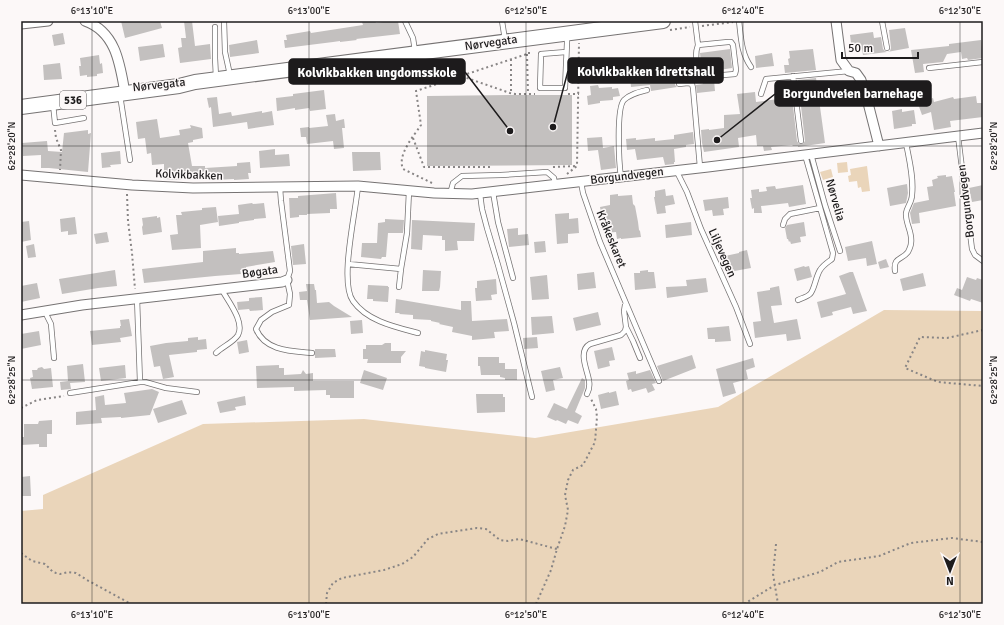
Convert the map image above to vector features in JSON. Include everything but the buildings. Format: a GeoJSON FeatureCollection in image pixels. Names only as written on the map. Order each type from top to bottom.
{"type":"FeatureCollection","features":[{"type":"Feature","properties":{"kind":"main road","name":"Nørvegata"},"geometry":{"type":"LineString","coordinates":[[123,92],[179,86],[194,82],[223,78],[567,33],[614,24],[663,21]]}},
{"type":"Feature","properties":{"kind":"main road","name":"536"},"geometry":{"type":"LineString","coordinates":[[21,102],[123,92]]}},
{"type":"Feature","properties":{"kind":"main road","name":"536"},"geometry":{"type":"LineString","coordinates":[[21,107],[52,100]]}},
{"type":"Feature","properties":{"kind":"street"},"geometry":{"type":"LineString","coordinates":[[21,24],[48,21]]}},
{"type":"Feature","properties":{"kind":"street"},"geometry":{"type":"LineString","coordinates":[[85,21],[104,32],[117,54],[121,67],[123,92]]}},
{"type":"Feature","properties":{"kind":"street"},"geometry":{"type":"LineString","coordinates":[[836,21],[841,60],[849,70],[856,73],[861,80],[879,146]]}},
{"type":"Feature","properties":{"kind":"street","name":"Borgundvegen"},"geometry":{"type":"LineString","coordinates":[[480,194],[983,133]]}},
{"type":"Feature","properties":{"kind":"street","name":"Kolvikbakken"},"geometry":{"type":"LineString","coordinates":[[21,175],[132,185],[193,188],[358,186],[450,194],[480,194]]}},
{"type":"Feature","properties":{"kind":"street","name":"Bøgata"},"geometry":{"type":"LineString","coordinates":[[21,315],[137,298],[222,290],[288,280]]}},
{"type":"Feature","properties":{"kind":"lane"},"geometry":{"type":"LineString","coordinates":[[223,78],[225,52],[224,21]]}},
{"type":"Feature","properties":{"kind":"lane"},"geometry":{"type":"LineString","coordinates":[[405,21],[413,38],[415,53]]}},
{"type":"Feature","properties":{"kind":"lane"},"geometry":{"type":"LineString","coordinates":[[502,21],[505,41]]}},
{"type":"Feature","properties":{"kind":"lane"},"geometry":{"type":"LineString","coordinates":[[695,21],[698,45],[696,56],[698,75],[700,77],[735,74],[734,51],[733,44],[731,42],[698,45]]}},
{"type":"Feature","properties":{"kind":"lane"},"geometry":{"type":"LineString","coordinates":[[739,21],[744,54],[746,61],[751,67]]}},
{"type":"Feature","properties":{"kind":"lane"},"geometry":{"type":"LineString","coordinates":[[882,21],[887,48]]}},
{"type":"Feature","properties":{"kind":"lane"},"geometry":{"type":"LineString","coordinates":[[215,27],[215,58],[223,78]]}},
{"type":"Feature","properties":{"kind":"lane"},"geometry":{"type":"LineString","coordinates":[[566,52],[541,54],[540,88],[565,88],[567,33]]}},
{"type":"Feature","properties":{"kind":"lane"},"geometry":{"type":"LineString","coordinates":[[929,68],[983,62]]}},
{"type":"Feature","properties":{"kind":"lane"},"geometry":{"type":"LineString","coordinates":[[761,94],[766,79],[849,70]]}},
{"type":"Feature","properties":{"kind":"lane"},"geometry":{"type":"LineString","coordinates":[[793,76],[801,141]]}},
{"type":"Feature","properties":{"kind":"lane"},"geometry":{"type":"LineString","coordinates":[[679,84],[692,84],[700,167]]}},
{"type":"Feature","properties":{"kind":"lane"},"geometry":{"type":"LineString","coordinates":[[621,177],[619,159],[620,109],[623,101],[627,98],[638,92],[647,90]]}},
{"type":"Feature","properties":{"kind":"lane","name":"Nørvegata"},"geometry":{"type":"LineString","coordinates":[[123,92],[130,160]]}},
{"type":"Feature","properties":{"kind":"lane"},"geometry":{"type":"LineString","coordinates":[[52,100],[55,123],[84,118]]}},
{"type":"Feature","properties":{"kind":"lane","name":"Borgundvegen"},"geometry":{"type":"LineString","coordinates":[[958,136],[972,248],[975,255],[983,261]]}},
{"type":"Feature","properties":{"kind":"lane"},"geometry":{"type":"LineString","coordinates":[[895,272],[896,263],[908,252],[911,242],[906,212],[912,199],[912,193],[906,143]]}},
{"type":"Feature","properties":{"kind":"lane","name":"Nørvelia"},"geometry":{"type":"LineString","coordinates":[[798,300],[813,292],[816,278],[820,270],[832,259],[833,256],[808,154]]}},
{"type":"Feature","properties":{"kind":"lane","name":"Nørvelia"},"geometry":{"type":"LineString","coordinates":[[808,154],[840,251]]}},
{"type":"Feature","properties":{"kind":"lane","name":"Liljevegen"},"geometry":{"type":"LineString","coordinates":[[676,170],[736,307],[750,344]]}},
{"type":"Feature","properties":{"kind":"lane"},"geometry":{"type":"LineString","coordinates":[[450,194],[453,183],[462,176],[547,172],[554,178],[555,185]]}},
{"type":"Feature","properties":{"kind":"lane","name":"Kråkeskaret"},"geometry":{"type":"LineString","coordinates":[[581,182],[583,193],[598,235],[659,382]]}},
{"type":"Feature","properties":{"kind":"lane"},"geometry":{"type":"LineString","coordinates":[[358,186],[347,281],[353,301],[369,316],[385,323],[418,333]]}},
{"type":"Feature","properties":{"kind":"lane"},"geometry":{"type":"LineString","coordinates":[[280,188],[290,271],[288,280]]}},
{"type":"Feature","properties":{"kind":"lane"},"geometry":{"type":"LineString","coordinates":[[399,288],[407,233],[409,191]]}},
{"type":"Feature","properties":{"kind":"lane"},"geometry":{"type":"LineString","coordinates":[[492,192],[498,222],[513,278]]}},
{"type":"Feature","properties":{"kind":"lane"},"geometry":{"type":"LineString","coordinates":[[480,194],[482,209],[514,323],[532,397]]}},
{"type":"Feature","properties":{"kind":"lane","name":"Nørvelia"},"geometry":{"type":"LineString","coordinates":[[783,225],[785,219],[790,214],[820,208]]}},
{"type":"Feature","properties":{"kind":"lane"},"geometry":{"type":"LineString","coordinates":[[348,264],[401,269]]}},
{"type":"Feature","properties":{"kind":"lane","name":"Bøgata"},"geometry":{"type":"LineString","coordinates":[[288,280],[290,294],[289,305],[272,312],[261,320],[256,329],[259,337],[267,344],[286,350],[312,353]]}},
{"type":"Feature","properties":{"kind":"lane"},"geometry":{"type":"LineString","coordinates":[[216,353],[238,336],[240,328],[236,313],[222,290]]}},
{"type":"Feature","properties":{"kind":"lane"},"geometry":{"type":"LineString","coordinates":[[137,298],[140,382]]}},
{"type":"Feature","properties":{"kind":"lane","name":"Kråkeskaret"},"geometry":{"type":"LineString","coordinates":[[626,303],[624,311],[626,327],[640,358]]}},
{"type":"Feature","properties":{"kind":"lane"},"geometry":{"type":"LineString","coordinates":[[45,311],[51,324],[54,358]]}},
{"type":"Feature","properties":{"kind":"lane"},"geometry":{"type":"LineString","coordinates":[[587,394],[590,387],[585,366],[584,349],[590,344],[620,335],[625,331],[626,327]]}},
{"type":"Feature","properties":{"kind":"lane"},"geometry":{"type":"LineString","coordinates":[[70,393],[140,382],[166,388],[197,392]]}},
{"type":"Feature","properties":{"kind":"path"},"geometry":{"type":"LineString","coordinates":[[577,166],[579,42]]}},
{"type":"Feature","properties":{"kind":"path"},"geometry":{"type":"LineString","coordinates":[[435,184],[403,169],[401,163],[404,152],[421,125],[416,91],[529,54],[529,48]]}},
{"type":"Feature","properties":{"kind":"path"},"geometry":{"type":"LineString","coordinates":[[463,75],[464,77],[511,94],[528,94],[526,54]]}},
{"type":"Feature","properties":{"kind":"path"},"geometry":{"type":"LineString","coordinates":[[510,59],[511,94]]}},
{"type":"Feature","properties":{"kind":"path"},"geometry":{"type":"LineString","coordinates":[[55,123],[56,138],[62,150],[59,174]]}},
{"type":"Feature","properties":{"kind":"path"},"geometry":{"type":"LineString","coordinates":[[413,138],[424,167],[493,167]]}},
{"type":"Feature","properties":{"kind":"path"},"geometry":{"type":"LineString","coordinates":[[551,167],[577,166]]}},
{"type":"Feature","properties":{"kind":"path"},"geometry":{"type":"LineString","coordinates":[[562,176],[577,166]]}},
{"type":"Feature","properties":{"kind":"path"},"geometry":{"type":"LineString","coordinates":[[127,197],[137,298]]}},
{"type":"Feature","properties":{"kind":"path"},"geometry":{"type":"LineString","coordinates":[[983,330],[947,338],[920,337],[905,368],[938,382],[983,386]]}},
{"type":"Feature","properties":{"kind":"path"},"geometry":{"type":"LineString","coordinates":[[21,408],[37,400],[64,396],[70,393]]}},
{"type":"Feature","properties":{"kind":"path"},"geometry":{"type":"LineString","coordinates":[[536,604],[551,570],[565,526],[568,510],[565,495],[568,480],[573,470],[583,465],[595,442],[597,417],[596,410],[587,394]]}},
{"type":"Feature","properties":{"kind":"path"},"geometry":{"type":"LineString","coordinates":[[326,604],[327,593],[332,583],[342,578],[384,570],[402,564],[413,557],[428,539],[438,534],[476,528],[486,529],[500,540],[508,541],[518,539],[557,549]]}},
{"type":"Feature","properties":{"kind":"path"},"geometry":{"type":"LineString","coordinates":[[744,604],[775,585],[820,572],[838,562],[879,556],[911,543],[952,538],[983,542]]}},
{"type":"Feature","properties":{"kind":"path"},"geometry":{"type":"LineString","coordinates":[[776,544],[773,574],[778,604]]}},
{"type":"Feature","properties":{"kind":"path"},"geometry":{"type":"LineString","coordinates":[[21,552],[32,561],[45,564],[56,574],[68,572],[76,573],[131,604]]}},
{"type":"Feature","properties":{"kind":"shaded area"},"geometry":{"type":"Polygon","coordinates":[[[847,162],[848,172],[838,173],[837,163],[847,162]]]}},
{"type":"Feature","properties":{"kind":"shaded area"},"geometry":{"type":"Polygon","coordinates":[[[867,166],[870,191],[862,192],[861,187],[858,188],[857,181],[849,182],[848,176],[851,175],[850,169],[867,166]]]}},
{"type":"Feature","properties":{"kind":"shaded area"},"geometry":{"type":"Polygon","coordinates":[[[831,169],[833,177],[823,180],[820,172],[831,169]]]}},
{"type":"Feature","properties":{"kind":"shaded area"},"geometry":{"type":"Polygon","coordinates":[[[884,310],[983,311],[983,604],[21,604],[21,511],[43,509],[43,495],[203,424],[364,419],[535,438],[718,407],[884,310]]]}},
{"type":"Feature","properties":{"kind":"place","name":"Kolvikbakken idrettshall"},"geometry":{"type":"Point","coordinates":[553,127]}},
{"type":"Feature","properties":{"kind":"place","name":"Kolvikbakken ungdomsskole"},"geometry":{"type":"Point","coordinates":[510,131]}},
{"type":"Feature","properties":{"kind":"place","name":"Borgundveien barnehage"},"geometry":{"type":"Point","coordinates":[717,140]}}]}
